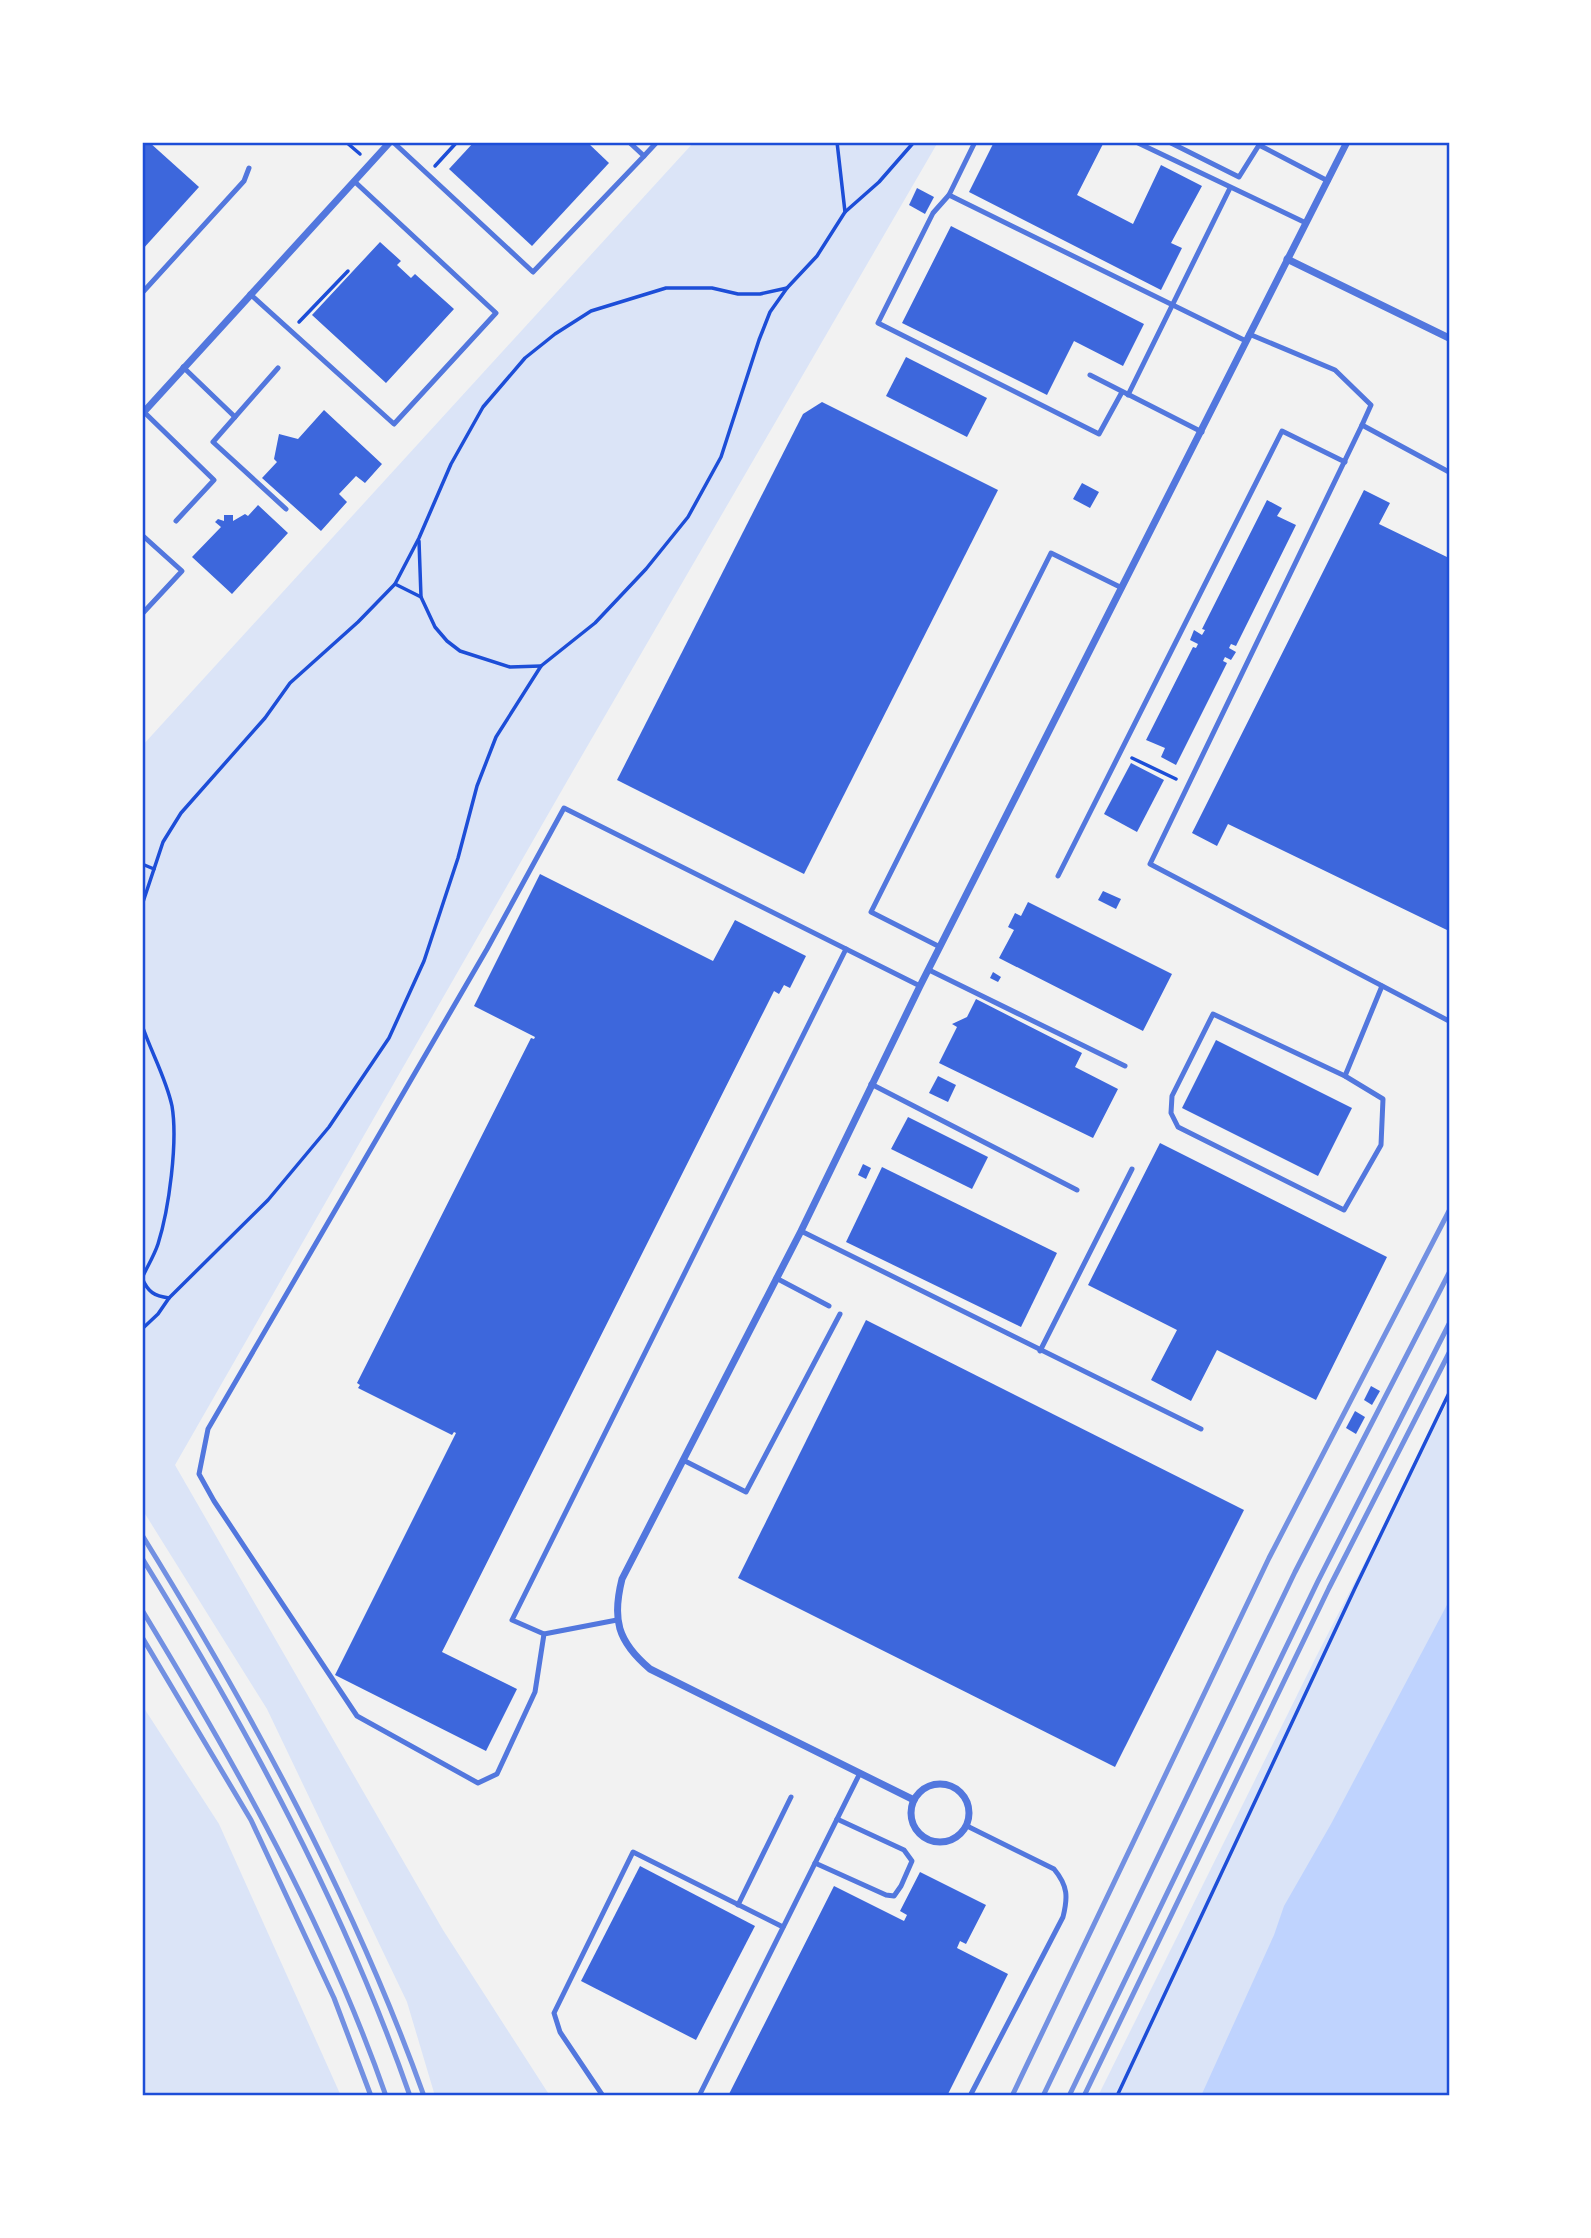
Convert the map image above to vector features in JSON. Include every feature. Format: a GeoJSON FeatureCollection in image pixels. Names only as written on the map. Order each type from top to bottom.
{"type":"FeatureCollection","features":[{"type":"Feature","properties":{"kind":"street"},"geometry":{"type":"LineString","coordinates":[[143,413],[391,142]]}},
{"type":"Feature","properties":{"kind":"street"},"geometry":{"type":"LineString","coordinates":[[914,1800],[650,1669],[633,1654],[624,1640],[617,1620],[617,1597],[622,1578],[801,1231],[920,986],[1347,142]]}},
{"type":"Feature","properties":{"kind":"street"},"geometry":{"type":"LineString","coordinates":[[1287,259],[1449,338]]}},
{"type":"Feature","properties":{"kind":"street"},"geometry":{"type":"LineString","coordinates":[[948,1785],[964,1797],[970,1816],[967,1826],[954,1839],[936,1843],[927,1840],[914,1827],[911,1809],[914,1800],[928,1786],[948,1785]]}},
{"type":"Feature","properties":{"kind":"lane"},"geometry":{"type":"LineString","coordinates":[[391,142],[533,272],[657,142]]}},
{"type":"Feature","properties":{"kind":"lane"},"geometry":{"type":"LineString","coordinates":[[629,142],[644,156]]}},
{"type":"Feature","properties":{"kind":"lane"},"geometry":{"type":"LineString","coordinates":[[975,142],[949,195],[933,213],[878,323],[1100,435],[1173,304],[1230,188]]}},
{"type":"Feature","properties":{"kind":"lane"},"geometry":{"type":"LineString","coordinates":[[1136,142],[1306,223]]}},
{"type":"Feature","properties":{"kind":"lane"},"geometry":{"type":"LineString","coordinates":[[1169,142],[1239,177],[1259,145],[1328,181]]}},
{"type":"Feature","properties":{"kind":"lane"},"geometry":{"type":"LineString","coordinates":[[142,293],[244,181],[249,168]]}},
{"type":"Feature","properties":{"kind":"lane"},"geometry":{"type":"LineString","coordinates":[[250,294],[394,424],[496,313],[354,181]]}},
{"type":"Feature","properties":{"kind":"lane"},"geometry":{"type":"LineString","coordinates":[[949,195],[1247,338],[1335,370],[1371,405],[1320,516],[1150,864],[1449,1021]]}},
{"type":"Feature","properties":{"kind":"lane"},"geometry":{"type":"LineString","coordinates":[[183,367],[234,417]]}},
{"type":"Feature","properties":{"kind":"lane"},"geometry":{"type":"LineString","coordinates":[[278,368],[213,442],[286,509]]}},
{"type":"Feature","properties":{"kind":"lane"},"geometry":{"type":"LineString","coordinates":[[1090,375],[1202,432]]}},
{"type":"Feature","properties":{"kind":"lane"},"geometry":{"type":"LineString","coordinates":[[143,413],[214,480],[176,521]]}},
{"type":"Feature","properties":{"kind":"lane"},"geometry":{"type":"LineString","coordinates":[[1362,425],[1449,472]]}},
{"type":"Feature","properties":{"kind":"lane"},"geometry":{"type":"LineString","coordinates":[[1058,876],[1283,431],[1345,462]]}},
{"type":"Feature","properties":{"kind":"lane"},"geometry":{"type":"LineString","coordinates":[[142,535],[182,571],[142,614]]}},
{"type":"Feature","properties":{"kind":"lane"},"geometry":{"type":"LineString","coordinates":[[940,947],[871,912],[1051,553],[1122,588]]}},
{"type":"Feature","properties":{"kind":"lane"},"geometry":{"type":"LineString","coordinates":[[544,1634],[535,1692],[497,1774],[478,1783],[358,1716],[214,1501],[199,1474],[208,1429],[487,949],[564,808],[920,986]]}},
{"type":"Feature","properties":{"kind":"lane"},"geometry":{"type":"LineString","coordinates":[[617,1620],[544,1634],[512,1620],[846,949]]}},
{"type":"Feature","properties":{"kind":"lane"},"geometry":{"type":"LineString","coordinates":[[929,970],[1125,1066]]}},
{"type":"Feature","properties":{"kind":"lane"},"geometry":{"type":"LineString","coordinates":[[1346,1076],[1382,986]]}},
{"type":"Feature","properties":{"kind":"lane"},"geometry":{"type":"LineString","coordinates":[[1213,1014],[1346,1076],[1383,1099],[1381,1145],[1344,1210],[1178,1128],[1171,1113],[1172,1097],[1213,1014]]}},
{"type":"Feature","properties":{"kind":"lane"},"geometry":{"type":"LineString","coordinates":[[871,1084],[1077,1190]]}},
{"type":"Feature","properties":{"kind":"lane"},"geometry":{"type":"LineString","coordinates":[[1040,1351],[1132,1169]]}},
{"type":"Feature","properties":{"kind":"lane"},"geometry":{"type":"LineString","coordinates":[[801,1231],[1201,1429]]}},
{"type":"Feature","properties":{"kind":"lane"},"geometry":{"type":"LineString","coordinates":[[776,1278],[829,1306]]}},
{"type":"Feature","properties":{"kind":"lane"},"geometry":{"type":"LineString","coordinates":[[682,1460],[746,1492],[840,1314]]}},
{"type":"Feature","properties":{"kind":"lane"},"geometry":{"type":"LineString","coordinates":[[699,2096],[860,1773]]}},
{"type":"Feature","properties":{"kind":"lane"},"geometry":{"type":"LineString","coordinates":[[738,1905],[791,1797]]}},
{"type":"Feature","properties":{"kind":"lane"},"geometry":{"type":"LineString","coordinates":[[815,1863],[886,1895],[894,1896],[910,1868],[912,1861],[904,1850],[836,1819]]}},
{"type":"Feature","properties":{"kind":"lane"},"geometry":{"type":"LineString","coordinates":[[967,1826],[1054,1870],[1064,1882],[1067,1898],[1063,1917],[970,2096]]}},
{"type":"Feature","properties":{"kind":"lane"},"geometry":{"type":"LineString","coordinates":[[603,2096],[560,2032],[554,2013],[633,1852],[783,1927]]}},
{"type":"Feature","properties":{"kind":"path"},"geometry":{"type":"LineString","coordinates":[[346,142],[370,163]]}},
{"type":"Feature","properties":{"kind":"path"},"geometry":{"type":"LineString","coordinates":[[427,174],[457,142]]}},
{"type":"Feature","properties":{"kind":"path"},"geometry":{"type":"LineString","coordinates":[[837,142],[845,212]]}},
{"type":"Feature","properties":{"kind":"path"},"geometry":{"type":"LineString","coordinates":[[142,1329],[158,1314],[169,1298],[268,1200],[329,1127],[389,1038],[424,961],[458,858],[477,786],[496,737],[541,666],[595,623],[646,569],[688,517],[721,457],[770,312],[787,288],[817,256],[845,212],[879,182],[914,142]]}},
{"type":"Feature","properties":{"kind":"path"},"geometry":{"type":"LineString","coordinates":[[290,331],[348,271]]}},
{"type":"Feature","properties":{"kind":"path"},"geometry":{"type":"LineString","coordinates":[[142,905],[163,842],[181,813],[265,718],[290,682],[358,622],[395,584],[452,464],[483,407],[525,358],[555,334],[591,312],[666,288],[712,288],[738,294],[760,294],[787,288]]}},
{"type":"Feature","properties":{"kind":"path"},"geometry":{"type":"LineString","coordinates":[[419,538],[421,597],[435,627],[447,641],[460,650],[510,667],[541,666]]}},
{"type":"Feature","properties":{"kind":"path"},"geometry":{"type":"LineString","coordinates":[[395,584],[421,597]]}},
{"type":"Feature","properties":{"kind":"path"},"geometry":{"type":"LineString","coordinates":[[1121,752],[1189,786]]}},
{"type":"Feature","properties":{"kind":"path"},"geometry":{"type":"LineString","coordinates":[[142,864],[154,869]]}},
{"type":"Feature","properties":{"kind":"path"},"geometry":{"type":"LineString","coordinates":[[142,1026],[166,1084],[172,1107],[173,1129],[166,1207],[158,1245],[142,1278],[147,1290],[156,1296],[169,1298]]}},
{"type":"Feature","properties":{"kind":"path"},"geometry":{"type":"LineString","coordinates":[[1117,2096],[1354,1588],[1449,1394]]}},
{"type":"Feature","properties":{"kind":"shaded area"},"geometry":{"type":"Polygon","coordinates":[[[694,142],[938,142],[175,1465],[443,1930],[550,2096],[435,2096],[407,2002],[267,1709],[142,1509],[142,746],[694,142]]]}},
{"type":"Feature","properties":{"kind":"shaded area"},"geometry":{"type":"Polygon","coordinates":[[[1449,1399],[1449,2096],[1098,2096],[1316,1657],[1449,1399]]]}},
{"type":"Feature","properties":{"kind":"shaded area"},"geometry":{"type":"Polygon","coordinates":[[[142,1705],[219,1824],[341,2096],[142,2096],[142,1705]]]}},
{"type":"Feature","properties":{"kind":"water"},"geometry":{"type":"Polygon","coordinates":[[[1449,1601],[1449,2096],[1201,2096],[1274,1935],[1284,1906],[1331,1824],[1449,1601]]]}},
{"type":"Feature","properties":{"kind":"building"},"geometry":{"type":"Polygon","coordinates":[[[142,142],[149,142],[199,187],[142,250],[142,142]]]}},
{"type":"Feature","properties":{"kind":"building"},"geometry":{"type":"Polygon","coordinates":[[[474,142],[587,142],[609,163],[532,246],[449,169],[474,142]]]}},
{"type":"Feature","properties":{"kind":"building"},"geometry":{"type":"Polygon","coordinates":[[[994,142],[1104,142],[1077,195],[1133,224],[1161,165],[1202,186],[1171,243],[1182,248],[1161,290],[969,192],[994,142]]]}},
{"type":"Feature","properties":{"kind":"building"},"geometry":{"type":"Polygon","coordinates":[[[917,188],[934,197],[925,214],[909,205],[917,188]]]}},
{"type":"Feature","properties":{"kind":"building"},"geometry":{"type":"Polygon","coordinates":[[[951,226],[1144,324],[1123,366],[1074,341],[1047,395],[902,323],[951,226]]]}},
{"type":"Feature","properties":{"kind":"building"},"geometry":{"type":"Polygon","coordinates":[[[380,242],[401,261],[397,265],[411,278],[415,274],[454,309],[386,383],[312,315],[380,242]]]}},
{"type":"Feature","properties":{"kind":"building"},"geometry":{"type":"Polygon","coordinates":[[[906,357],[987,398],[967,437],[886,396],[906,357]]]}},
{"type":"Feature","properties":{"kind":"building"},"geometry":{"type":"Polygon","coordinates":[[[822,402],[998,490],[804,874],[617,780],[803,414],[822,402]]]}},
{"type":"Feature","properties":{"kind":"building"},"geometry":{"type":"Polygon","coordinates":[[[324,410],[382,464],[365,483],[356,476],[339,494],[347,502],[321,531],[262,478],[277,462],[274,459],[279,434],[298,439],[324,410]]]}},
{"type":"Feature","properties":{"kind":"building"},"geometry":{"type":"Polygon","coordinates":[[[1082,483],[1099,492],[1090,508],[1073,499],[1082,483]]]}},
{"type":"Feature","properties":{"kind":"building"},"geometry":{"type":"Polygon","coordinates":[[[1364,490],[1390,503],[1379,524],[1449,558],[1449,931],[1228,824],[1217,846],[1192,833],[1364,490]]]}},
{"type":"Feature","properties":{"kind":"building"},"geometry":{"type":"Polygon","coordinates":[[[1267,500],[1282,508],[1277,516],[1296,525],[1236,646],[1231,644],[1229,648],[1236,652],[1231,660],[1225,657],[1223,661],[1227,663],[1176,765],[1161,757],[1165,748],[1146,740],[1193,647],[1196,648],[1198,644],[1190,640],[1194,630],[1202,635],[1205,630],[1202,629],[1267,500]]]}},
{"type":"Feature","properties":{"kind":"building"},"geometry":{"type":"Polygon","coordinates":[[[258,505],[288,533],[232,594],[192,557],[221,527],[215,522],[218,519],[224,521],[224,515],[233,515],[233,521],[245,514],[248,516],[258,505]]]}},
{"type":"Feature","properties":{"kind":"building"},"geometry":{"type":"Polygon","coordinates":[[[1131,763],[1164,780],[1137,832],[1104,814],[1131,763]]]}},
{"type":"Feature","properties":{"kind":"building"},"geometry":{"type":"Polygon","coordinates":[[[540,874],[713,961],[735,920],[806,956],[790,988],[784,985],[779,994],[774,991],[442,1652],[517,1689],[486,1751],[335,1675],[456,1433],[452,1435],[358,1388],[360,1385],[357,1383],[531,1038],[535,1037],[474,1006],[540,874]]]}},
{"type":"Feature","properties":{"kind":"building"},"geometry":{"type":"Polygon","coordinates":[[[1103,891],[1121,899],[1116,909],[1098,900],[1103,891]]]}},
{"type":"Feature","properties":{"kind":"building"},"geometry":{"type":"Polygon","coordinates":[[[1028,902],[1172,974],[1143,1031],[999,958],[1014,930],[1008,927],[1015,913],[1021,916],[1028,902]]]}},
{"type":"Feature","properties":{"kind":"building"},"geometry":{"type":"Polygon","coordinates":[[[993,972],[1001,977],[998,982],[990,978],[993,972]]]}},
{"type":"Feature","properties":{"kind":"building"},"geometry":{"type":"Polygon","coordinates":[[[976,999],[1082,1053],[1075,1067],[1118,1089],[1093,1138],[939,1063],[957,1027],[952,1024],[967,1017],[976,999]]]}},
{"type":"Feature","properties":{"kind":"building"},"geometry":{"type":"Polygon","coordinates":[[[1216,1040],[1352,1108],[1318,1176],[1182,1108],[1216,1040]]]}},
{"type":"Feature","properties":{"kind":"building"},"geometry":{"type":"Polygon","coordinates":[[[938,1076],[956,1085],[948,1102],[929,1093],[938,1076]]]}},
{"type":"Feature","properties":{"kind":"building"},"geometry":{"type":"Polygon","coordinates":[[[908,1117],[988,1157],[972,1189],[891,1149],[908,1117]]]}},
{"type":"Feature","properties":{"kind":"building"},"geometry":{"type":"Polygon","coordinates":[[[1160,1143],[1387,1257],[1316,1400],[1217,1350],[1191,1401],[1151,1380],[1177,1330],[1088,1285],[1160,1143]]]}},
{"type":"Feature","properties":{"kind":"building"},"geometry":{"type":"Polygon","coordinates":[[[863,1164],[871,1168],[866,1179],[858,1175],[863,1164]]]}},
{"type":"Feature","properties":{"kind":"building"},"geometry":{"type":"Polygon","coordinates":[[[882,1167],[1057,1253],[1021,1327],[846,1242],[882,1167]]]}},
{"type":"Feature","properties":{"kind":"building"},"geometry":{"type":"Polygon","coordinates":[[[866,1320],[1244,1510],[1115,1767],[738,1578],[866,1320]]]}},
{"type":"Feature","properties":{"kind":"building"},"geometry":{"type":"Polygon","coordinates":[[[1371,1386],[1380,1391],[1372,1405],[1364,1400],[1371,1386]]]}},
{"type":"Feature","properties":{"kind":"building"},"geometry":{"type":"Polygon","coordinates":[[[1355,1411],[1365,1417],[1356,1434],[1346,1428],[1355,1411]]]}},
{"type":"Feature","properties":{"kind":"building"},"geometry":{"type":"Polygon","coordinates":[[[640,1866],[755,1926],[696,2040],[581,1981],[640,1866]]]}},
{"type":"Feature","properties":{"kind":"building"},"geometry":{"type":"Polygon","coordinates":[[[920,1872],[986,1905],[966,1944],[960,1941],[957,1948],[1008,1974],[947,2096],[728,2096],[834,1886],[904,1921],[907,1915],[900,1911],[920,1872]]]}},
{"type":"Feature","properties":{"kind":"railway"},"geometry":{"type":"LineString","coordinates":[[1012,2096],[1269,1558],[1449,1211]]}},
{"type":"Feature","properties":{"kind":"railway"},"geometry":{"type":"LineString","coordinates":[[1043,2096],[1295,1572],[1449,1273]]}},
{"type":"Feature","properties":{"kind":"railway"},"geometry":{"type":"LineString","coordinates":[[1069,2096],[1318,1581],[1449,1324]]}},
{"type":"Feature","properties":{"kind":"railway"},"geometry":{"type":"LineString","coordinates":[[1084,2096],[1329,1588],[1449,1353]]}},
{"type":"Feature","properties":{"kind":"railway"},"geometry":{"type":"LineString","coordinates":[[142,1535],[222,1670],[298,1808],[365,1950],[424,2096]]}},
{"type":"Feature","properties":{"kind":"railway"},"geometry":{"type":"LineString","coordinates":[[142,1558],[219,1687],[291,1820],[355,1956],[410,2096]]}},
{"type":"Feature","properties":{"kind":"railway"},"geometry":{"type":"LineString","coordinates":[[142,1610],[277,1847],[336,1969],[386,2096]]}},
{"type":"Feature","properties":{"kind":"railway"},"geometry":{"type":"LineString","coordinates":[[142,1637],[251,1820],[334,1998],[371,2096]]}}]}
